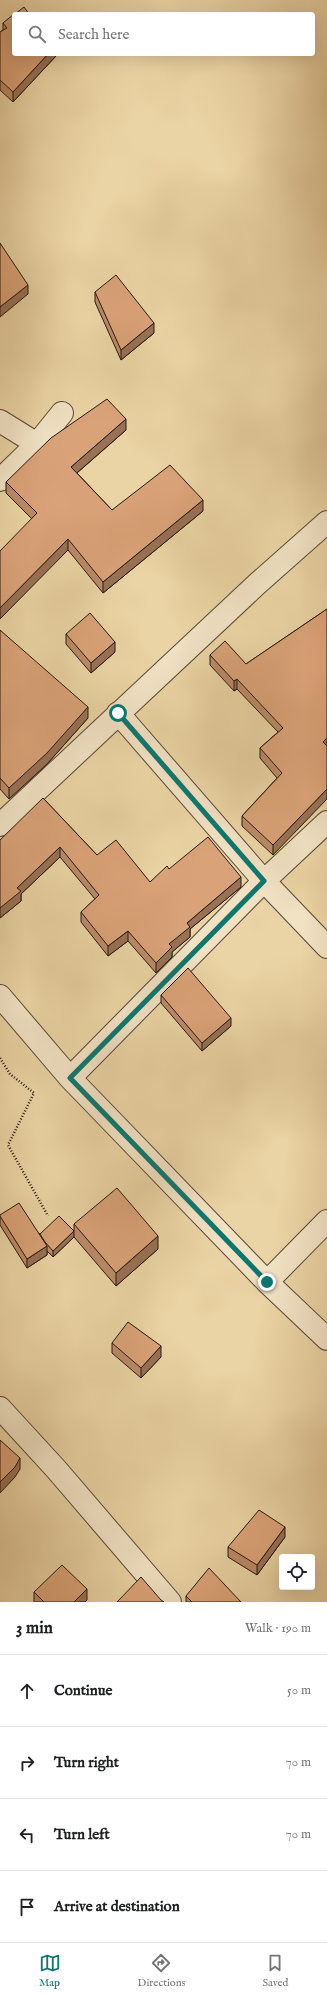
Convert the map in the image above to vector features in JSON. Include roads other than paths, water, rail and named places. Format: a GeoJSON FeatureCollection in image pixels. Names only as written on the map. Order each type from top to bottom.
{"type":"FeatureCollection","features":[{"type":"Feature","properties":{"kind":"street"},"geometry":{"type":"LineString","coordinates":[[0,480],[37,444],[62,413]]}},
{"type":"Feature","properties":{"kind":"street"},"geometry":{"type":"LineString","coordinates":[[0,421],[37,444]]}},
{"type":"Feature","properties":{"kind":"street"},"geometry":{"type":"LineString","coordinates":[[0,825],[257,584],[327,522]]}},
{"type":"Feature","properties":{"kind":"street"},"geometry":{"type":"LineString","coordinates":[[118,713],[264,881],[327,947]]}},
{"type":"Feature","properties":{"kind":"street"},"geometry":{"type":"LineString","coordinates":[[70,1078],[264,881],[327,822]]}},
{"type":"Feature","properties":{"kind":"street"},"geometry":{"type":"LineString","coordinates":[[0,996],[70,1078],[267,1282],[327,1339]]}},
{"type":"Feature","properties":{"kind":"street"},"geometry":{"type":"LineString","coordinates":[[267,1282],[327,1221]]}},
{"type":"Feature","properties":{"kind":"street"},"geometry":{"type":"LineString","coordinates":[[0,1408],[56,1469],[170,1602]]}}]}
